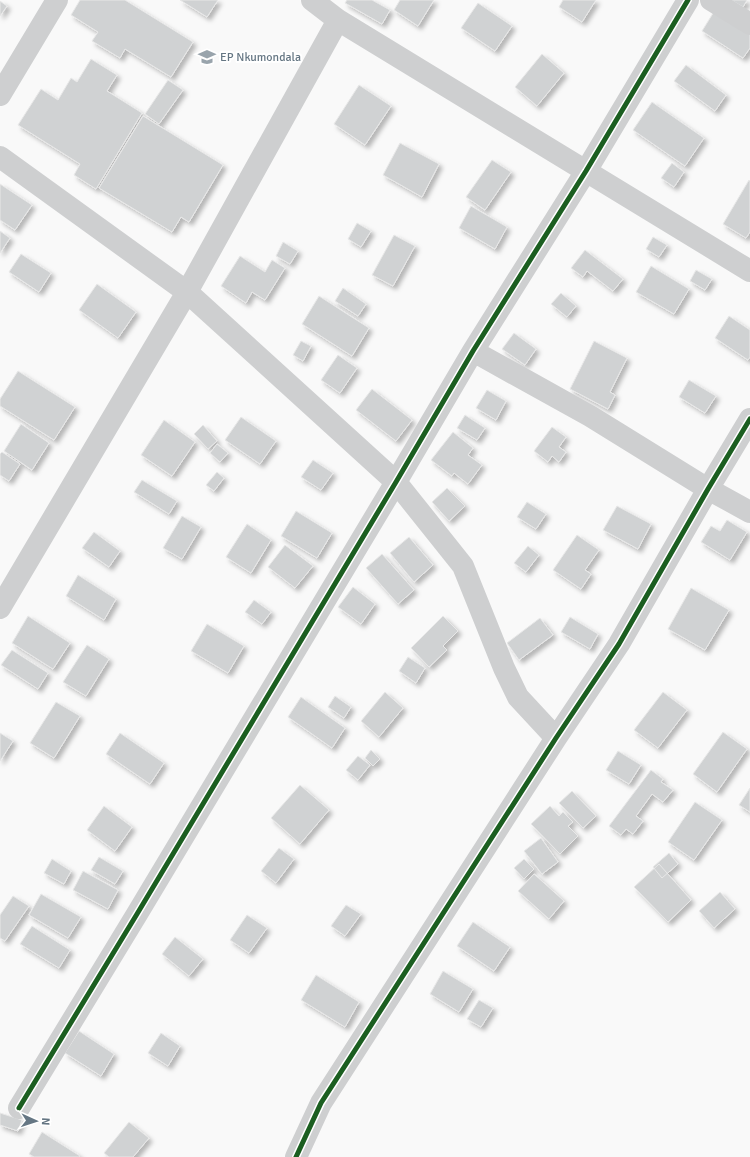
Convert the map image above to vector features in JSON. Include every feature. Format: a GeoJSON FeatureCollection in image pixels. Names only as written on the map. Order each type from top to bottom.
{"type":"FeatureCollection","features":[{"type":"Feature","properties":{"kind":"street"},"geometry":{"type":"LineString","coordinates":[[0,95],[57,0]]}},
{"type":"Feature","properties":{"kind":"street"},"geometry":{"type":"LineString","coordinates":[[312,0],[338,20],[750,271]]}},
{"type":"Feature","properties":{"kind":"street"},"geometry":{"type":"LineString","coordinates":[[19,1108],[396,482],[473,351],[586,171],[688,0]]}},
{"type":"Feature","properties":{"kind":"street"},"geometry":{"type":"LineString","coordinates":[[711,0],[750,24]]}},
{"type":"Feature","properties":{"kind":"street"},"geometry":{"type":"LineString","coordinates":[[0,608],[188,292],[338,20]]}},
{"type":"Feature","properties":{"kind":"street"},"geometry":{"type":"LineString","coordinates":[[0,157],[188,292],[396,482],[462,566],[518,698],[556,738]]}},
{"type":"Feature","properties":{"kind":"street"},"geometry":{"type":"LineString","coordinates":[[473,351],[590,416],[708,489],[750,512]]}},
{"type":"Feature","properties":{"kind":"street"},"geometry":{"type":"LineString","coordinates":[[296,1157],[321,1103],[556,738],[619,644],[750,419]]}},
{"type":"Feature","properties":{"kind":"building"},"geometry":{"type":"Polygon","coordinates":[[[80,0],[125,0],[193,42],[171,77],[125,49],[120,58],[92,41],[98,32],[71,15],[80,0]]]}},
{"type":"Feature","properties":{"kind":"building"},"geometry":{"type":"Polygon","coordinates":[[[180,0],[218,0],[207,17],[180,0]]]}},
{"type":"Feature","properties":{"kind":"building"},"geometry":{"type":"Polygon","coordinates":[[[347,0],[372,0],[390,10],[382,24],[345,3],[347,0]]]}},
{"type":"Feature","properties":{"kind":"building"},"geometry":{"type":"Polygon","coordinates":[[[400,0],[434,0],[418,26],[394,10],[400,0]]]}},
{"type":"Feature","properties":{"kind":"building"},"geometry":{"type":"Polygon","coordinates":[[[563,0],[596,0],[582,22],[559,7],[563,0]]]}},
{"type":"Feature","properties":{"kind":"building"},"geometry":{"type":"Polygon","coordinates":[[[731,0],[747,0],[743,7],[731,0]]]}},
{"type":"Feature","properties":{"kind":"building"},"geometry":{"type":"Polygon","coordinates":[[[0,1],[7,6],[0,16],[0,1]]]}},
{"type":"Feature","properties":{"kind":"building"},"geometry":{"type":"Polygon","coordinates":[[[478,3],[512,26],[495,51],[461,28],[478,3]]]}},
{"type":"Feature","properties":{"kind":"building"},"geometry":{"type":"Polygon","coordinates":[[[715,10],[750,33],[750,48],[743,58],[702,31],[715,10]]]}},
{"type":"Feature","properties":{"kind":"building"},"geometry":{"type":"Polygon","coordinates":[[[542,54],[564,73],[537,106],[515,87],[542,54]]]}},
{"type":"Feature","properties":{"kind":"building"},"geometry":{"type":"Polygon","coordinates":[[[91,59],[117,75],[107,91],[142,113],[96,189],[74,175],[80,164],[18,125],[41,89],[58,100],[71,78],[77,82],[91,59]]]}},
{"type":"Feature","properties":{"kind":"building"},"geometry":{"type":"Polygon","coordinates":[[[686,65],[726,95],[715,111],[674,81],[686,65]]]}},
{"type":"Feature","properties":{"kind":"building"},"geometry":{"type":"Polygon","coordinates":[[[168,80],[183,90],[159,124],[145,114],[168,80]]]}},
{"type":"Feature","properties":{"kind":"building"},"geometry":{"type":"Polygon","coordinates":[[[359,85],[391,106],[365,145],[334,124],[359,85]]]}},
{"type":"Feature","properties":{"kind":"building"},"geometry":{"type":"Polygon","coordinates":[[[652,102],[704,138],[685,166],[633,130],[652,102]]]}},
{"type":"Feature","properties":{"kind":"building"},"geometry":{"type":"Polygon","coordinates":[[[143,116],[223,165],[189,222],[181,217],[172,232],[99,188],[143,116]]]}},
{"type":"Feature","properties":{"kind":"building"},"geometry":{"type":"Polygon","coordinates":[[[400,143],[439,164],[422,197],[383,175],[400,143]]]}},
{"type":"Feature","properties":{"kind":"building"},"geometry":{"type":"Polygon","coordinates":[[[492,160],[511,172],[485,210],[466,197],[492,160]]]}},
{"type":"Feature","properties":{"kind":"building"},"geometry":{"type":"Polygon","coordinates":[[[672,163],[684,172],[674,187],[661,178],[672,163]]]}},
{"type":"Feature","properties":{"kind":"building"},"geometry":{"type":"Polygon","coordinates":[[[749,180],[750,232],[746,238],[723,224],[749,180]]]}},
{"type":"Feature","properties":{"kind":"building"},"geometry":{"type":"Polygon","coordinates":[[[0,184],[32,205],[15,230],[0,220],[0,184]]]}},
{"type":"Feature","properties":{"kind":"building"},"geometry":{"type":"Polygon","coordinates":[[[471,206],[507,227],[495,249],[459,228],[471,206]]]}},
{"type":"Feature","properties":{"kind":"building"},"geometry":{"type":"Polygon","coordinates":[[[357,223],[371,231],[361,247],[348,239],[357,223]]]}},
{"type":"Feature","properties":{"kind":"building"},"geometry":{"type":"Polygon","coordinates":[[[0,231],[10,238],[0,253],[0,231]]]}},
{"type":"Feature","properties":{"kind":"building"},"geometry":{"type":"Polygon","coordinates":[[[394,235],[415,246],[393,286],[372,275],[394,235]]]}},
{"type":"Feature","properties":{"kind":"building"},"geometry":{"type":"Polygon","coordinates":[[[653,237],[667,245],[659,257],[646,249],[653,237]]]}},
{"type":"Feature","properties":{"kind":"building"},"geometry":{"type":"Polygon","coordinates":[[[283,242],[298,251],[290,264],[276,256],[283,242]]]}},
{"type":"Feature","properties":{"kind":"building"},"geometry":{"type":"Polygon","coordinates":[[[585,250],[623,279],[613,291],[587,271],[583,277],[571,268],[585,250]]]}},
{"type":"Feature","properties":{"kind":"building"},"geometry":{"type":"Polygon","coordinates":[[[21,254],[51,273],[39,292],[9,272],[21,254]]]}},
{"type":"Feature","properties":{"kind":"building"},"geometry":{"type":"Polygon","coordinates":[[[240,256],[265,272],[272,260],[285,268],[265,300],[252,292],[246,303],[221,286],[240,256]]]}},
{"type":"Feature","properties":{"kind":"building"},"geometry":{"type":"Polygon","coordinates":[[[651,266],[689,289],[674,314],[636,292],[651,266]]]}},
{"type":"Feature","properties":{"kind":"building"},"geometry":{"type":"Polygon","coordinates":[[[696,270],[712,279],[705,290],[690,281],[696,270]]]}},
{"type":"Feature","properties":{"kind":"building"},"geometry":{"type":"Polygon","coordinates":[[[97,284],[136,312],[118,338],[79,310],[97,284]]]}},
{"type":"Feature","properties":{"kind":"building"},"geometry":{"type":"Polygon","coordinates":[[[343,288],[366,304],[358,316],[335,301],[343,288]]]}},
{"type":"Feature","properties":{"kind":"building"},"geometry":{"type":"Polygon","coordinates":[[[561,293],[576,306],[567,317],[551,304],[561,293]]]}},
{"type":"Feature","properties":{"kind":"building"},"geometry":{"type":"Polygon","coordinates":[[[319,296],[369,328],[352,356],[302,324],[319,296]]]}},
{"type":"Feature","properties":{"kind":"building"},"geometry":{"type":"Polygon","coordinates":[[[729,316],[750,330],[750,357],[748,360],[715,338],[729,316]]]}},
{"type":"Feature","properties":{"kind":"building"},"geometry":{"type":"Polygon","coordinates":[[[514,333],[536,349],[525,365],[502,349],[514,333]]]}},
{"type":"Feature","properties":{"kind":"building"},"geometry":{"type":"Polygon","coordinates":[[[301,341],[311,346],[303,361],[293,355],[301,341]]]}},
{"type":"Feature","properties":{"kind":"building"},"geometry":{"type":"Polygon","coordinates":[[[594,341],[627,358],[610,392],[615,395],[608,409],[570,389],[594,341]]]}},
{"type":"Feature","properties":{"kind":"building"},"geometry":{"type":"Polygon","coordinates":[[[338,355],[357,368],[340,393],[321,380],[338,355]]]}},
{"type":"Feature","properties":{"kind":"building"},"geometry":{"type":"Polygon","coordinates":[[[18,371],[75,407],[54,440],[0,406],[0,399],[18,371]]]}},
{"type":"Feature","properties":{"kind":"building"},"geometry":{"type":"Polygon","coordinates":[[[689,380],[716,396],[705,413],[679,397],[689,380]]]}},
{"type":"Feature","properties":{"kind":"building"},"geometry":{"type":"Polygon","coordinates":[[[372,389],[412,420],[396,441],[356,410],[372,389]]]}},
{"type":"Feature","properties":{"kind":"building"},"geometry":{"type":"Polygon","coordinates":[[[487,390],[506,401],[496,420],[476,408],[487,390]]]}},
{"type":"Feature","properties":{"kind":"building"},"geometry":{"type":"Polygon","coordinates":[[[465,415],[485,428],[477,440],[457,428],[465,415]]]}},
{"type":"Feature","properties":{"kind":"building"},"geometry":{"type":"Polygon","coordinates":[[[241,417],[276,441],[260,464],[225,440],[241,417]]]}},
{"type":"Feature","properties":{"kind":"building"},"geometry":{"type":"Polygon","coordinates":[[[164,420],[195,442],[172,476],[141,455],[164,420]]]}},
{"type":"Feature","properties":{"kind":"building"},"geometry":{"type":"Polygon","coordinates":[[[21,424],[49,443],[32,470],[4,451],[21,424]]]}},
{"type":"Feature","properties":{"kind":"building"},"geometry":{"type":"Polygon","coordinates":[[[203,425],[217,441],[208,449],[194,434],[203,425]]]}},
{"type":"Feature","properties":{"kind":"building"},"geometry":{"type":"Polygon","coordinates":[[[552,427],[566,437],[559,447],[566,452],[559,462],[552,456],[548,462],[534,451],[552,427]]]}},
{"type":"Feature","properties":{"kind":"building"},"geometry":{"type":"Polygon","coordinates":[[[453,432],[473,448],[468,455],[482,465],[468,484],[454,473],[452,476],[431,460],[453,432]]]}},
{"type":"Feature","properties":{"kind":"building"},"geometry":{"type":"Polygon","coordinates":[[[217,444],[228,453],[220,462],[210,453],[217,444]]]}},
{"type":"Feature","properties":{"kind":"building"},"geometry":{"type":"Polygon","coordinates":[[[2,452],[20,464],[9,481],[0,475],[0,454],[2,452]]]}},
{"type":"Feature","properties":{"kind":"building"},"geometry":{"type":"Polygon","coordinates":[[[313,460],[333,473],[321,490],[301,477],[313,460]]]}},
{"type":"Feature","properties":{"kind":"building"},"geometry":{"type":"Polygon","coordinates":[[[217,472],[224,478],[214,491],[206,485],[217,472]]]}},
{"type":"Feature","properties":{"kind":"building"},"geometry":{"type":"Polygon","coordinates":[[[142,480],[177,501],[169,514],[134,492],[142,480]]]}},
{"type":"Feature","properties":{"kind":"building"},"geometry":{"type":"Polygon","coordinates":[[[447,488],[465,506],[449,521],[432,502],[447,488]]]}},
{"type":"Feature","properties":{"kind":"building"},"geometry":{"type":"Polygon","coordinates":[[[527,502],[546,514],[536,529],[517,517],[527,502]]]}},
{"type":"Feature","properties":{"kind":"building"},"geometry":{"type":"Polygon","coordinates":[[[617,506],[651,524],[638,549],[603,530],[617,506]]]}},
{"type":"Feature","properties":{"kind":"building"},"geometry":{"type":"Polygon","coordinates":[[[296,511],[332,533],[317,558],[281,536],[296,511]]]}},
{"type":"Feature","properties":{"kind":"building"},"geometry":{"type":"Polygon","coordinates":[[[182,516],[201,527],[182,559],[163,548],[182,516]]]}},
{"type":"Feature","properties":{"kind":"building"},"geometry":{"type":"Polygon","coordinates":[[[727,520],[747,532],[730,560],[701,542],[711,526],[720,531],[727,520]]]}},
{"type":"Feature","properties":{"kind":"building"},"geometry":{"type":"Polygon","coordinates":[[[247,524],[271,540],[251,573],[226,557],[247,524]]]}},
{"type":"Feature","properties":{"kind":"building"},"geometry":{"type":"Polygon","coordinates":[[[94,532],[120,551],[109,567],[82,548],[94,532]]]}},
{"type":"Feature","properties":{"kind":"building"},"geometry":{"type":"Polygon","coordinates":[[[577,535],[599,550],[585,570],[591,574],[581,589],[553,570],[577,535]]]}},
{"type":"Feature","properties":{"kind":"building"},"geometry":{"type":"Polygon","coordinates":[[[409,537],[433,565],[414,582],[390,553],[409,537]]]}},
{"type":"Feature","properties":{"kind":"building"},"geometry":{"type":"Polygon","coordinates":[[[285,545],[313,566],[295,588],[268,567],[285,545]]]}},
{"type":"Feature","properties":{"kind":"building"},"geometry":{"type":"Polygon","coordinates":[[[528,546],[539,555],[526,572],[514,563],[528,546]]]}},
{"type":"Feature","properties":{"kind":"building"},"geometry":{"type":"Polygon","coordinates":[[[382,554],[414,590],[398,604],[366,568],[382,554]]]}},
{"type":"Feature","properties":{"kind":"building"},"geometry":{"type":"Polygon","coordinates":[[[78,575],[116,599],[104,620],[66,596],[78,575]]]}},
{"type":"Feature","properties":{"kind":"building"},"geometry":{"type":"Polygon","coordinates":[[[353,587],[375,604],[361,624],[338,607],[353,587]]]}},
{"type":"Feature","properties":{"kind":"building"},"geometry":{"type":"Polygon","coordinates":[[[691,588],[729,610],[705,650],[668,629],[691,588]]]}},
{"type":"Feature","properties":{"kind":"building"},"geometry":{"type":"Polygon","coordinates":[[[254,600],[271,612],[262,624],[245,612],[254,600]]]}},
{"type":"Feature","properties":{"kind":"building"},"geometry":{"type":"Polygon","coordinates":[[[28,616],[70,643],[53,669],[12,643],[28,616]]]}},
{"type":"Feature","properties":{"kind":"building"},"geometry":{"type":"Polygon","coordinates":[[[443,616],[458,631],[443,646],[447,650],[429,667],[411,648],[443,616]]]}},
{"type":"Feature","properties":{"kind":"building"},"geometry":{"type":"Polygon","coordinates":[[[570,617],[598,634],[590,649],[561,632],[570,617]]]}},
{"type":"Feature","properties":{"kind":"building"},"geometry":{"type":"Polygon","coordinates":[[[540,618],[553,635],[519,660],[507,643],[540,618]]]}},
{"type":"Feature","properties":{"kind":"building"},"geometry":{"type":"Polygon","coordinates":[[[207,624],[244,646],[228,673],[191,651],[207,624]]]}},
{"type":"Feature","properties":{"kind":"building"},"geometry":{"type":"Polygon","coordinates":[[[87,645],[109,659],[86,696],[63,682],[87,645]]]}},
{"type":"Feature","properties":{"kind":"building"},"geometry":{"type":"Polygon","coordinates":[[[12,650],[48,673],[38,689],[1,665],[12,650]]]}},
{"type":"Feature","properties":{"kind":"building"},"geometry":{"type":"Polygon","coordinates":[[[408,657],[425,668],[416,683],[399,671],[408,657]]]}},
{"type":"Feature","properties":{"kind":"building"},"geometry":{"type":"Polygon","coordinates":[[[385,692],[403,708],[379,737],[361,721],[385,692]]]}},
{"type":"Feature","properties":{"kind":"building"},"geometry":{"type":"Polygon","coordinates":[[[663,692],[687,710],[658,748],[634,730],[663,692]]]}},
{"type":"Feature","properties":{"kind":"building"},"geometry":{"type":"Polygon","coordinates":[[[335,696],[351,707],[344,718],[328,707],[335,696]]]}},
{"type":"Feature","properties":{"kind":"building"},"geometry":{"type":"Polygon","coordinates":[[[301,697],[345,728],[332,748],[288,717],[301,697]]]}},
{"type":"Feature","properties":{"kind":"building"},"geometry":{"type":"Polygon","coordinates":[[[56,702],[80,716],[54,758],[30,743],[56,702]]]}},
{"type":"Feature","properties":{"kind":"building"},"geometry":{"type":"Polygon","coordinates":[[[723,732],[747,749],[717,792],[693,774],[723,732]]]}},
{"type":"Feature","properties":{"kind":"building"},"geometry":{"type":"Polygon","coordinates":[[[0,733],[13,741],[0,761],[0,733]]]}},
{"type":"Feature","properties":{"kind":"building"},"geometry":{"type":"Polygon","coordinates":[[[120,733],[164,763],[150,784],[106,754],[120,733]]]}},
{"type":"Feature","properties":{"kind":"building"},"geometry":{"type":"Polygon","coordinates":[[[371,750],[380,759],[373,766],[365,758],[371,750]]]}},
{"type":"Feature","properties":{"kind":"building"},"geometry":{"type":"Polygon","coordinates":[[[618,751],[641,765],[629,784],[606,770],[618,751]]]}},
{"type":"Feature","properties":{"kind":"building"},"geometry":{"type":"Polygon","coordinates":[[[358,756],[370,765],[358,780],[346,770],[358,756]]]}},
{"type":"Feature","properties":{"kind":"building"},"geometry":{"type":"Polygon","coordinates":[[[651,770],[663,779],[661,782],[673,790],[663,802],[652,794],[636,816],[643,821],[633,834],[626,829],[621,835],[609,826],[651,770]]]}},
{"type":"Feature","properties":{"kind":"building"},"geometry":{"type":"Polygon","coordinates":[[[300,785],[329,810],[300,844],[271,818],[300,785]]]}},
{"type":"Feature","properties":{"kind":"building"},"geometry":{"type":"Polygon","coordinates":[[[750,788],[750,812],[739,805],[750,788]]]}},
{"type":"Feature","properties":{"kind":"building"},"geometry":{"type":"Polygon","coordinates":[[[572,791],[596,816],[583,828],[559,803],[572,791]]]}},
{"type":"Feature","properties":{"kind":"building"},"geometry":{"type":"Polygon","coordinates":[[[695,802],[722,820],[694,860],[668,842],[695,802]]]}},
{"type":"Feature","properties":{"kind":"building"},"geometry":{"type":"Polygon","coordinates":[[[104,806],[132,827],[115,851],[87,830],[104,806]]]}},
{"type":"Feature","properties":{"kind":"building"},"geometry":{"type":"Polygon","coordinates":[[[550,806],[559,816],[563,812],[573,822],[568,826],[578,836],[560,854],[531,824],[550,806]]]}},
{"type":"Feature","properties":{"kind":"building"},"geometry":{"type":"Polygon","coordinates":[[[541,838],[558,862],[542,874],[524,851],[541,838]]]}},
{"type":"Feature","properties":{"kind":"building"},"geometry":{"type":"Polygon","coordinates":[[[279,848],[294,859],[276,883],[261,871],[279,848]]]}},
{"type":"Feature","properties":{"kind":"building"},"geometry":{"type":"Polygon","coordinates":[[[669,853],[678,864],[662,878],[653,867],[669,853]]]}},
{"type":"Feature","properties":{"kind":"building"},"geometry":{"type":"Polygon","coordinates":[[[99,857],[123,871],[115,884],[91,870],[99,857]]]}},
{"type":"Feature","properties":{"kind":"building"},"geometry":{"type":"Polygon","coordinates":[[[52,859],[71,871],[64,884],[44,873],[52,859]]]}},
{"type":"Feature","properties":{"kind":"building"},"geometry":{"type":"Polygon","coordinates":[[[524,859],[534,869],[524,879],[514,868],[524,859]]]}},
{"type":"Feature","properties":{"kind":"building"},"geometry":{"type":"Polygon","coordinates":[[[659,864],[691,900],[668,922],[634,887],[659,864]]]}},
{"type":"Feature","properties":{"kind":"building"},"geometry":{"type":"Polygon","coordinates":[[[83,871],[118,890],[108,909],[73,890],[83,871]]]}},
{"type":"Feature","properties":{"kind":"building"},"geometry":{"type":"Polygon","coordinates":[[[534,874],[564,901],[549,919],[518,891],[534,874]]]}},
{"type":"Feature","properties":{"kind":"building"},"geometry":{"type":"Polygon","coordinates":[[[720,892],[735,909],[714,928],[699,911],[720,892]]]}},
{"type":"Feature","properties":{"kind":"building"},"geometry":{"type":"Polygon","coordinates":[[[41,894],[81,917],[68,938],[29,915],[41,894]]]}},
{"type":"Feature","properties":{"kind":"building"},"geometry":{"type":"Polygon","coordinates":[[[13,896],[29,906],[5,941],[0,938],[0,915],[13,896]]]}},
{"type":"Feature","properties":{"kind":"building"},"geometry":{"type":"Polygon","coordinates":[[[346,905],[361,914],[345,936],[331,926],[346,905]]]}},
{"type":"Feature","properties":{"kind":"building"},"geometry":{"type":"Polygon","coordinates":[[[247,915],[267,928],[249,953],[230,940],[247,915]]]}},
{"type":"Feature","properties":{"kind":"building"},"geometry":{"type":"Polygon","coordinates":[[[473,922],[510,947],[494,971],[457,946],[473,922]]]}},
{"type":"Feature","properties":{"kind":"building"},"geometry":{"type":"Polygon","coordinates":[[[32,926],[70,950],[59,968],[20,944],[32,926]]]}},
{"type":"Feature","properties":{"kind":"building"},"geometry":{"type":"Polygon","coordinates":[[[175,937],[203,959],[189,976],[162,954],[175,937]]]}},
{"type":"Feature","properties":{"kind":"building"},"geometry":{"type":"Polygon","coordinates":[[[443,971],[473,989],[459,1012],[430,994],[443,971]]]}},
{"type":"Feature","properties":{"kind":"building"},"geometry":{"type":"Polygon","coordinates":[[[316,975],[359,1002],[345,1027],[301,1000],[316,975]]]}},
{"type":"Feature","properties":{"kind":"building"},"geometry":{"type":"Polygon","coordinates":[[[479,1000],[493,1008],[481,1027],[467,1019],[479,1000]]]}},
{"type":"Feature","properties":{"kind":"building"},"geometry":{"type":"Polygon","coordinates":[[[79,1031],[114,1054],[101,1076],[65,1053],[79,1031]]]}},
{"type":"Feature","properties":{"kind":"building"},"geometry":{"type":"Polygon","coordinates":[[[161,1033],[180,1046],[168,1066],[148,1053],[161,1033]]]}},
{"type":"Feature","properties":{"kind":"building"},"geometry":{"type":"Polygon","coordinates":[[[0,1113],[22,1120],[18,1131],[0,1125],[0,1113]]]}},
{"type":"Feature","properties":{"kind":"building"},"geometry":{"type":"Polygon","coordinates":[[[129,1122],[149,1138],[133,1157],[109,1157],[104,1153],[129,1122]]]}},
{"type":"Feature","properties":{"kind":"building"},"geometry":{"type":"Polygon","coordinates":[[[42,1132],[80,1156],[34,1157],[29,1154],[42,1132]]]}},
{"type":"Feature","properties":{"kind":"cycle path"},"geometry":{"type":"LineString","coordinates":[[19,1108],[137,914],[473,351],[586,171],[688,0]]}},
{"type":"Feature","properties":{"kind":"cycle path"},"geometry":{"type":"LineString","coordinates":[[296,1157],[321,1103],[556,738],[619,644],[750,419]]}},
{"type":"Feature","properties":{"kind":"place","name":"EP Nkumondala"},"geometry":{"type":"Point","coordinates":[207,57]}}]}
